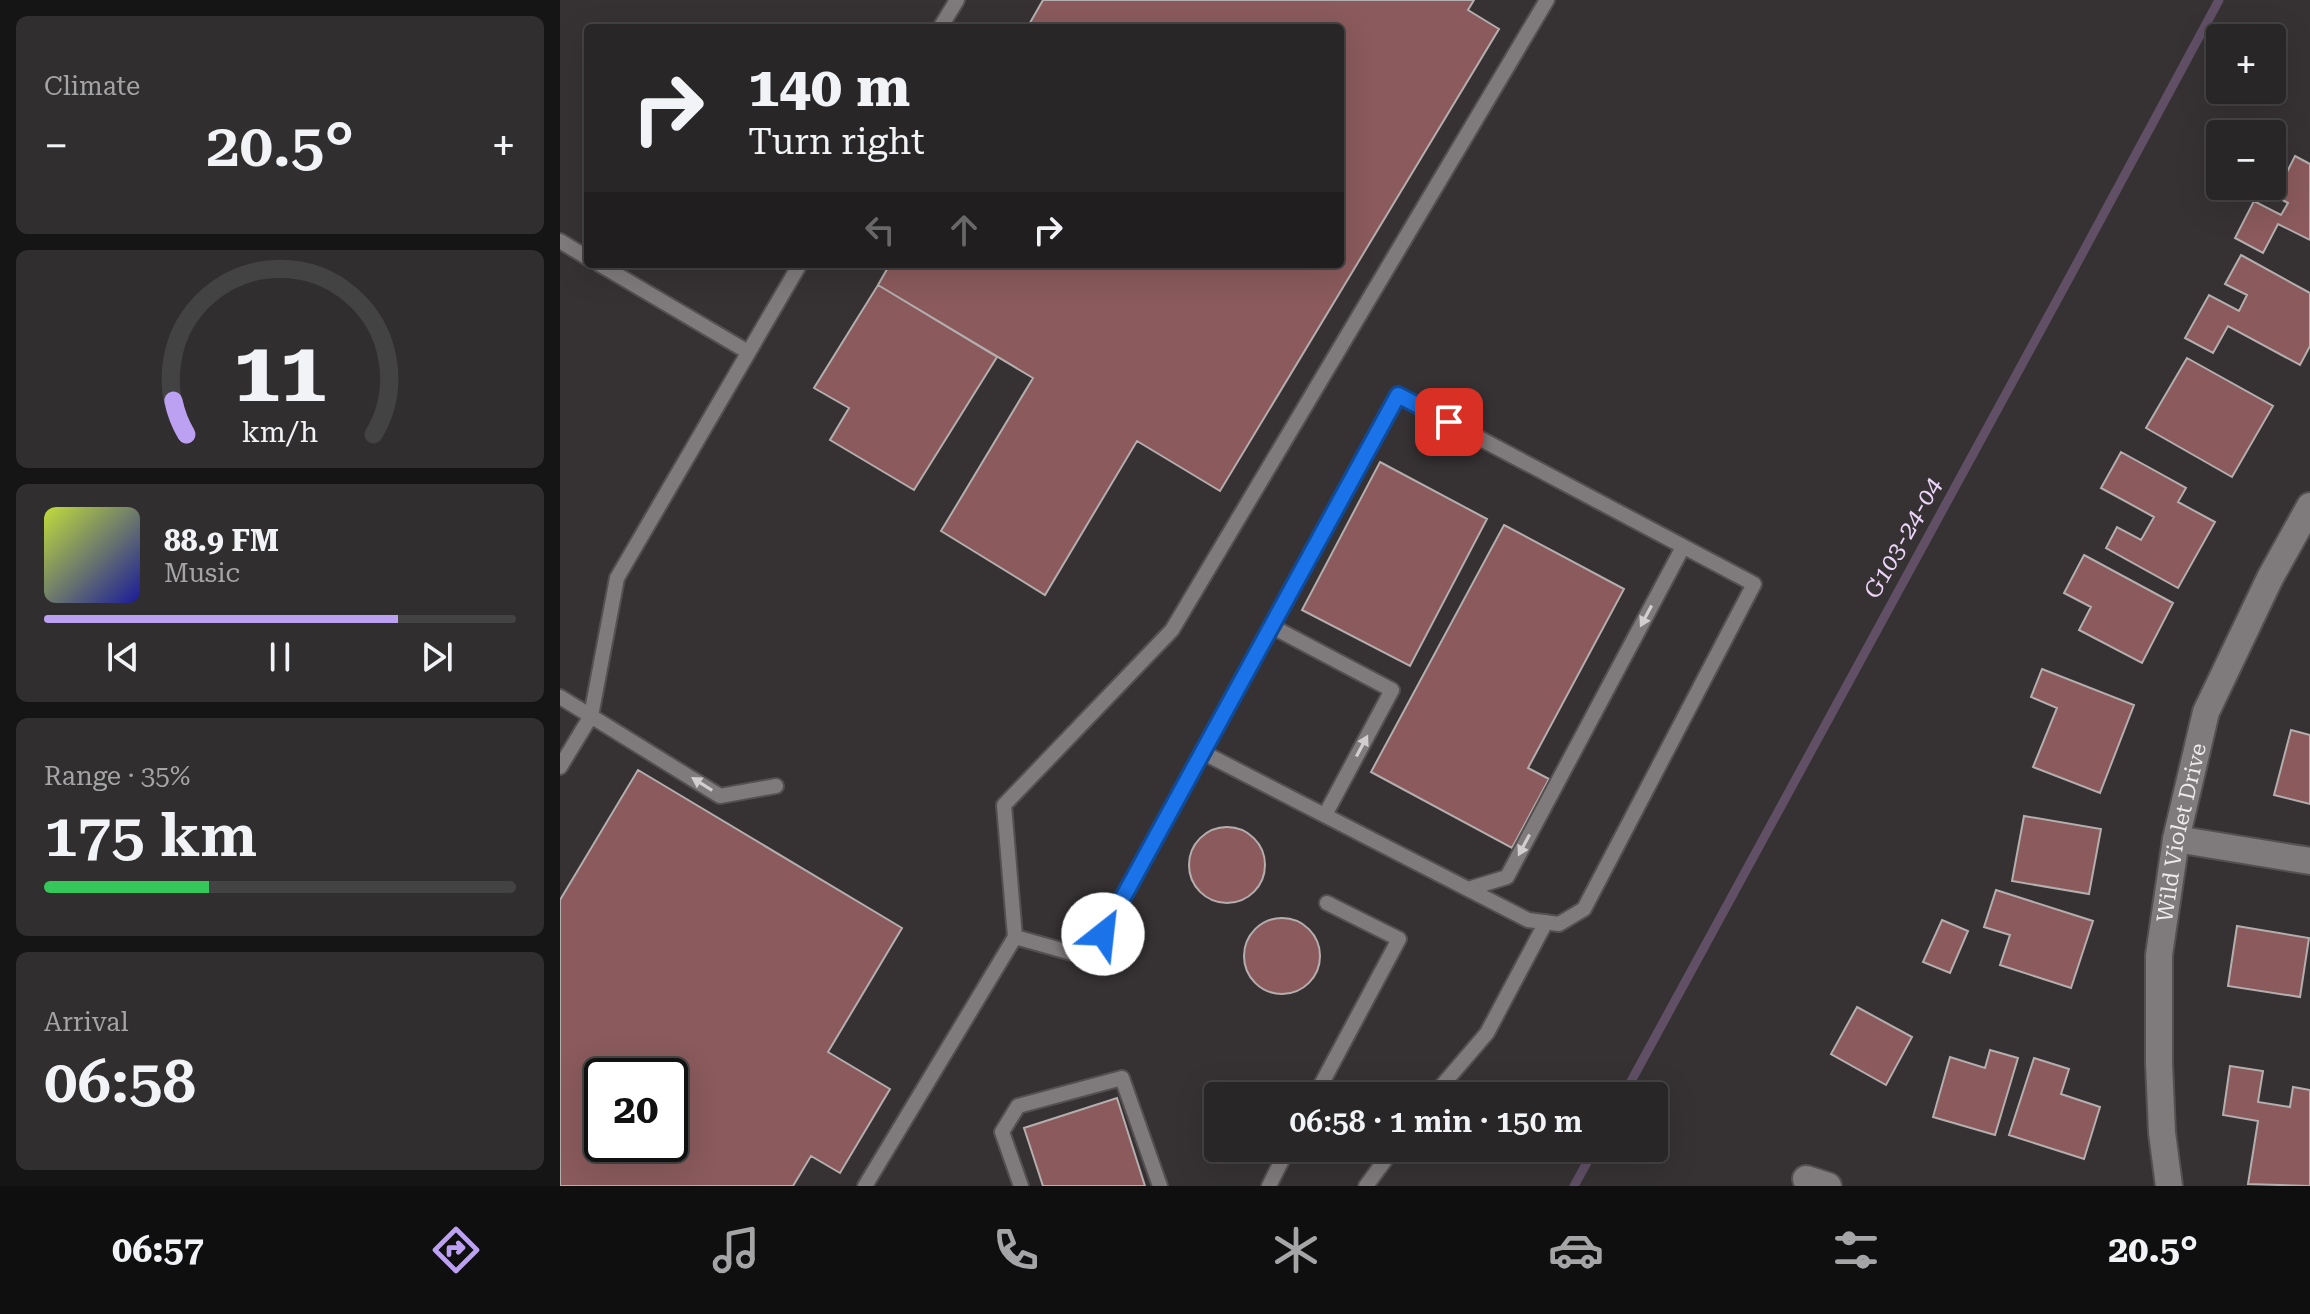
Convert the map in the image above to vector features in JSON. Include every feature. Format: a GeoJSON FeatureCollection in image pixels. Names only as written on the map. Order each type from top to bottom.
{"type":"FeatureCollection","features":[{"type":"Feature","properties":{"kind":"street","name":"Wild Violet Drive"},"geometry":{"type":"LineString","coordinates":[[2169,1186],[2162,1133],[2159,955],[2176,839],[2206,712],[2270,578],[2310,506]]}},
{"type":"Feature","properties":{"kind":"street"},"geometry":{"type":"LineString","coordinates":[[2176,839],[2310,861]]}},
{"type":"Feature","properties":{"kind":"lane"},"geometry":{"type":"LineString","coordinates":[[942,24],[957,0]]}},
{"type":"Feature","properties":{"kind":"lane"},"geometry":{"type":"LineString","coordinates":[[865,1186],[1015,937],[1004,805],[1172,630],[1547,0]]}},
{"type":"Feature","properties":{"kind":"lane"},"geometry":{"type":"LineString","coordinates":[[560,241],[584,256]]}},
{"type":"Feature","properties":{"kind":"lane"},"geometry":{"type":"LineString","coordinates":[[606,268],[748,352]]}},
{"type":"Feature","properties":{"kind":"lane"},"geometry":{"type":"LineString","coordinates":[[560,767],[591,716],[617,578],[798,268]]}},
{"type":"Feature","properties":{"kind":"lane"},"geometry":{"type":"LineString","coordinates":[[1015,937],[1072,953],[1103,934],[1202,752],[1398,395],[1754,584],[1584,909],[1559,924],[1528,920],[1202,752]]}},
{"type":"Feature","properties":{"kind":"lane"},"geometry":{"type":"LineString","coordinates":[[1468,889],[1507,877],[1683,547]]}},
{"type":"Feature","properties":{"kind":"lane"},"geometry":{"type":"LineString","coordinates":[[1271,626],[1392,690],[1325,815]]}},
{"type":"Feature","properties":{"kind":"lane"},"geometry":{"type":"LineString","coordinates":[[560,697],[720,796],[776,786]]}},
{"type":"Feature","properties":{"kind":"lane"},"geometry":{"type":"LineString","coordinates":[[1322,1082],[1399,939],[1327,903]]}},
{"type":"Feature","properties":{"kind":"lane"},"geometry":{"type":"LineString","coordinates":[[1445,1082],[1487,1033],[1546,922]]}},
{"type":"Feature","properties":{"kind":"lane"},"geometry":{"type":"LineString","coordinates":[[1021,1186],[1002,1132],[1018,1106],[1122,1078],[1160,1186]]}},
{"type":"Feature","properties":{"kind":"lane"},"geometry":{"type":"LineString","coordinates":[[1269,1186],[1281,1162]]}},
{"type":"Feature","properties":{"kind":"lane"},"geometry":{"type":"LineString","coordinates":[[1366,1186],[1384,1162]]}},
{"type":"Feature","properties":{"kind":"building"},"geometry":{"type":"Polygon","coordinates":[[[1043,0],[1474,0],[1468,10],[1499,29],[1220,491],[1137,441],[1045,595],[941,531],[1033,378],[878,285],[888,268],[1344,268],[1344,24],[1029,24],[1043,0]]]}},
{"type":"Feature","properties":{"kind":"building"},"geometry":{"type":"Polygon","coordinates":[[[2295,156],[2310,164],[2310,240],[2278,224],[2263,253],[2235,238],[2254,201],[2281,215],[2288,203],[2282,200],[2286,200],[2286,174],[2295,156]]]}},
{"type":"Feature","properties":{"kind":"building"},"geometry":{"type":"Polygon","coordinates":[[[2241,255],[2310,293],[2310,346],[2300,365],[2228,326],[2213,353],[2185,338],[2209,295],[2239,311],[2247,295],[2225,284],[2241,255]]]}},
{"type":"Feature","properties":{"kind":"building"},"geometry":{"type":"Polygon","coordinates":[[[878,285],[997,357],[914,490],[830,440],[849,408],[814,388],[878,285]]]}},
{"type":"Feature","properties":{"kind":"building"},"geometry":{"type":"Polygon","coordinates":[[[2187,358],[2273,406],[2232,477],[2146,428],[2187,358]]]}},
{"type":"Feature","properties":{"kind":"building"},"geometry":{"type":"Polygon","coordinates":[[[2121,452],[2186,488],[2178,502],[2215,522],[2178,588],[2106,548],[2117,527],[2141,540],[2154,517],[2101,488],[2121,452]]]}},
{"type":"Feature","properties":{"kind":"building"},"geometry":{"type":"Polygon","coordinates":[[[1380,462],[1487,519],[1410,666],[1302,610],[1380,462]]]}},
{"type":"Feature","properties":{"kind":"building"},"geometry":{"type":"Polygon","coordinates":[[[1504,525],[1624,589],[1528,768],[1549,779],[1512,848],[1371,772],[1504,525]]]}},
{"type":"Feature","properties":{"kind":"building"},"geometry":{"type":"Polygon","coordinates":[[[2084,555],[2173,603],[2142,663],[2079,630],[2091,607],[2064,593],[2084,555]]]}},
{"type":"Feature","properties":{"kind":"building"},"geometry":{"type":"Polygon","coordinates":[[[2042,669],[2134,705],[2100,793],[2033,767],[2057,708],[2031,697],[2042,669]]]}},
{"type":"Feature","properties":{"kind":"building"},"geometry":{"type":"Polygon","coordinates":[[[2291,730],[2310,735],[2310,804],[2274,795],[2291,730]]]}},
{"type":"Feature","properties":{"kind":"building"},"geometry":{"type":"Polygon","coordinates":[[[638,770],[902,928],[828,1052],[890,1089],[840,1173],[811,1156],[793,1186],[560,1186],[560,900],[638,770]]]}},
{"type":"Feature","properties":{"kind":"building"},"geometry":{"type":"Polygon","coordinates":[[[2024,816],[2101,829],[2089,894],[2012,881],[2024,816]]]}},
{"type":"Feature","properties":{"kind":"building"},"geometry":{"type":"Polygon","coordinates":[[[1227,827],[1242,830],[1254,838],[1262,850],[1265,865],[1262,880],[1254,892],[1242,900],[1227,903],[1212,900],[1200,892],[1192,880],[1189,865],[1192,850],[1200,838],[1212,830],[1227,827]]]}},
{"type":"Feature","properties":{"kind":"building"},"geometry":{"type":"Polygon","coordinates":[[[1996,890],[2093,921],[2071,988],[2000,965],[2010,935],[1984,927],[1996,890]]]}},
{"type":"Feature","properties":{"kind":"building"},"geometry":{"type":"Polygon","coordinates":[[[1282,918],[1297,921],[1309,929],[1317,941],[1320,956],[1317,971],[1309,983],[1297,991],[1282,994],[1267,991],[1255,983],[1247,971],[1244,956],[1247,941],[1255,929],[1267,921],[1282,918]]]}},
{"type":"Feature","properties":{"kind":"building"},"geometry":{"type":"Polygon","coordinates":[[[1942,920],[1968,931],[1950,973],[1923,962],[1942,920]]]}},
{"type":"Feature","properties":{"kind":"building"},"geometry":{"type":"Polygon","coordinates":[[[2237,926],[2309,938],[2300,997],[2228,986],[2237,926]]]}},
{"type":"Feature","properties":{"kind":"building"},"geometry":{"type":"Polygon","coordinates":[[[1857,1007],[1912,1037],[1886,1085],[1831,1054],[1857,1007]]]}},
{"type":"Feature","properties":{"kind":"building"},"geometry":{"type":"Polygon","coordinates":[[[1990,1050],[2018,1058],[1995,1135],[1933,1117],[1950,1057],[1985,1068],[1990,1050]]]}},
{"type":"Feature","properties":{"kind":"building"},"geometry":{"type":"Polygon","coordinates":[[[2034,1058],[2069,1069],[2061,1094],[2100,1107],[2084,1159],[2009,1135],[2034,1058]]]}},
{"type":"Feature","properties":{"kind":"building"},"geometry":{"type":"Polygon","coordinates":[[[2230,1066],[2263,1071],[2258,1102],[2290,1107],[2293,1087],[2310,1090],[2310,1186],[2248,1184],[2258,1121],[2223,1115],[2230,1066]]]}},
{"type":"Feature","properties":{"kind":"building"},"geometry":{"type":"Polygon","coordinates":[[[1117,1098],[1145,1186],[1043,1186],[1024,1128],[1117,1098]]]}},
{"type":"Feature","properties":{"kind":"waterway","name":"G103-24-04"},"geometry":{"type":"LineString","coordinates":[[1631,1082],[2219,0]]}},
{"type":"Feature","properties":{"kind":"waterway","name":"G103-24-04"},"geometry":{"type":"LineString","coordinates":[[1574,1186],[1587,1162]]}},
{"type":"Feature","properties":{"kind":"route"},"geometry":{"type":"LineString","coordinates":[[1103,934],[1398,395],[1449,422]]}}]}
